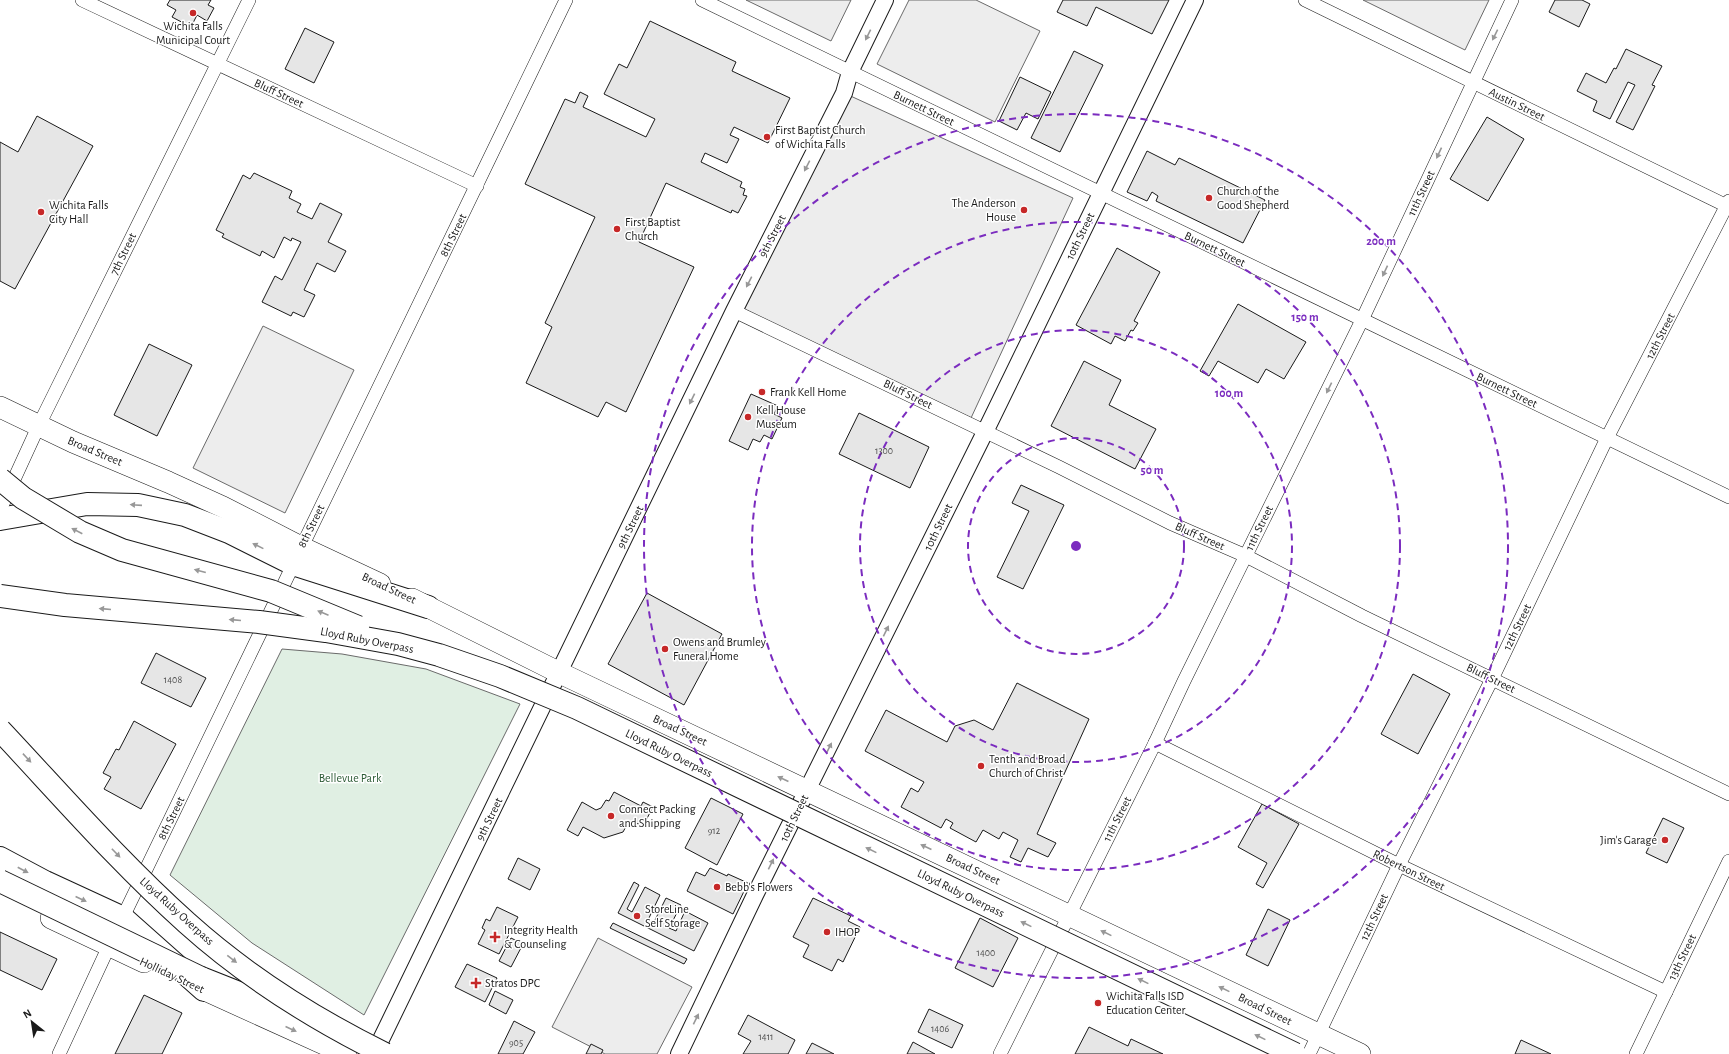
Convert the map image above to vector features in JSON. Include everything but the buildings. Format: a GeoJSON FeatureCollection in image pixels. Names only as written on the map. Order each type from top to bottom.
{"type":"FeatureCollection","features":[{"type":"Feature","properties":{"kind":"highway"},"geometry":{"type":"LineString","coordinates":[[0,479],[23,498],[80,532],[122,550],[270,591],[398,644]]}},
{"type":"Feature","properties":{"kind":"highway"},"geometry":{"type":"LineString","coordinates":[[0,519],[87,504],[138,504],[185,515],[229,532],[297,555],[428,607]]}},
{"type":"Feature","properties":{"kind":"highway","name":"Lloyd Ruby Overpass"},"geometry":{"type":"LineString","coordinates":[[0,596],[64,605],[259,622],[326,631],[398,644],[440,655],[500,676],[577,708],[1295,1054]]}},
{"type":"Feature","properties":{"kind":"highway","name":"Lloyd Ruby Overpass"},"geometry":{"type":"LineString","coordinates":[[0,730],[114,852],[188,924],[233,960],[347,1045],[385,1054]]}},
{"type":"Feature","properties":{"kind":"highway"},"geometry":{"type":"LineString","coordinates":[[0,858],[45,882],[123,918],[204,990]]}},
{"type":"Feature","properties":{"kind":"highway"},"geometry":{"type":"LineString","coordinates":[[0,881],[201,978],[347,1045]]}},
{"type":"Feature","properties":{"kind":"main road","name":"Broad Street"},"geometry":{"type":"LineString","coordinates":[[0,407],[73,442],[223,507],[297,555]]}},
{"type":"Feature","properties":{"kind":"main road","name":"Broad Street"},"geometry":{"type":"LineString","coordinates":[[428,607],[560,673],[1360,1054]]}},
{"type":"Feature","properties":{"kind":"main road","name":"Holliday Street"},"geometry":{"type":"LineString","coordinates":[[0,893],[204,990],[347,1045]]}},
{"type":"Feature","properties":{"kind":"street","name":"Bluff Street"},"geometry":{"type":"LineString","coordinates":[[82,0],[477,186]]}},
{"type":"Feature","properties":{"kind":"street","name":"7th Street"},"geometry":{"type":"LineString","coordinates":[[0,510],[39,425],[249,0]]}},
{"type":"Feature","properties":{"kind":"street","name":"8th Street"},"geometry":{"type":"LineString","coordinates":[[59,1054],[109,946],[297,555],[566,0]]}},
{"type":"Feature","properties":{"kind":"street","name":"Burnett Street"},"geometry":{"type":"LineString","coordinates":[[702,0],[1729,498]]}},
{"type":"Feature","properties":{"kind":"street","name":"9th Street"},"geometry":{"type":"LineString","coordinates":[[374,1054],[560,673],[734,311],[844,93],[850,72],[884,0]]}},
{"type":"Feature","properties":{"kind":"street","name":"10th Street"},"geometry":{"type":"LineString","coordinates":[[679,1054],[807,791],[985,432],[1195,0]]}},
{"type":"Feature","properties":{"kind":"street","name":"Austin Street"},"geometry":{"type":"LineString","coordinates":[[1305,0],[1728,205]]}},
{"type":"Feature","properties":{"kind":"street","name":"11th Street"},"geometry":{"type":"LineString","coordinates":[[1000,1054],[1155,743],[1362,320],[1472,82],[1512,0]]}},
{"type":"Feature","properties":{"kind":"street","name":"12th Street"},"geometry":{"type":"LineString","coordinates":[[1309,1054],[1399,865],[1492,679],[1607,438],[1728,205]]}},
{"type":"Feature","properties":{"kind":"street","name":"Bluff Street"},"geometry":{"type":"LineString","coordinates":[[734,311],[1170,523],[1246,556],[1362,616],[1729,794]]}},
{"type":"Feature","properties":{"kind":"street","name":"Robertson Street"},"geometry":{"type":"LineString","coordinates":[[1155,743],[1399,865],[1666,992]]}},
{"type":"Feature","properties":{"kind":"street","name":"13th Street"},"geometry":{"type":"LineString","coordinates":[[1636,1054],[1729,861]]}},
{"type":"Feature","properties":{"kind":"green space","name":"Bellevue Park"},"geometry":{"type":"Polygon","coordinates":[[[282,649],[342,654],[426,669],[520,704],[364,1015],[252,943],[170,875],[282,649]]]}},
{"type":"Feature","properties":{"kind":"shaded area"},"geometry":{"type":"Polygon","coordinates":[[[746,0],[851,0],[831,41],[746,0]]]}},
{"type":"Feature","properties":{"kind":"shaded area"},"geometry":{"type":"Polygon","coordinates":[[[909,0],[976,0],[1040,31],[995,122],[877,64],[909,0]]]}},
{"type":"Feature","properties":{"kind":"shaded area"},"geometry":{"type":"Polygon","coordinates":[[[1363,0],[1489,0],[1465,50],[1363,0]]]}},
{"type":"Feature","properties":{"kind":"shaded area"},"geometry":{"type":"Polygon","coordinates":[[[844,93],[1073,198],[971,418],[742,313],[844,93]]]}},
{"type":"Feature","properties":{"kind":"shaded area"},"geometry":{"type":"Polygon","coordinates":[[[263,326],[354,370],[285,513],[193,468],[263,326]]]}},
{"type":"Feature","properties":{"kind":"shaded area"},"geometry":{"type":"Polygon","coordinates":[[[598,938],[692,987],[657,1054],[605,1054],[552,1027],[598,938]]]}},
{"type":"Feature","properties":{"kind":"place","name":"Wichita Falls Municipal Court"},"geometry":{"type":"Point","coordinates":[193,13]}},
{"type":"Feature","properties":{"kind":"place","name":"First Baptist Church of Wichita Falls"},"geometry":{"type":"Point","coordinates":[767,137]}},
{"type":"Feature","properties":{"kind":"place","name":"Church of the Good Shepherd"},"geometry":{"type":"Point","coordinates":[1209,198]}},
{"type":"Feature","properties":{"kind":"place","name":"The Anderson House"},"geometry":{"type":"Point","coordinates":[1024,210]}},
{"type":"Feature","properties":{"kind":"place","name":"Wichita Falls City Hall"},"geometry":{"type":"Point","coordinates":[41,212]}},
{"type":"Feature","properties":{"kind":"place","name":"First Baptist Church"},"geometry":{"type":"Point","coordinates":[617,229]}},
{"type":"Feature","properties":{"kind":"place","name":"Frank Kell Home"},"geometry":{"type":"Point","coordinates":[762,392]}},
{"type":"Feature","properties":{"kind":"place","name":"Kell House Museum"},"geometry":{"type":"Point","coordinates":[748,417]}},
{"type":"Feature","properties":{"kind":"place","name":"Owens and Brumley Funeral Home"},"geometry":{"type":"Point","coordinates":[665,649]}},
{"type":"Feature","properties":{"kind":"place","name":"Tenth and Broad Church of Christ"},"geometry":{"type":"Point","coordinates":[981,766]}},
{"type":"Feature","properties":{"kind":"place","name":"Connect Packing and Shipping"},"geometry":{"type":"Point","coordinates":[611,816]}},
{"type":"Feature","properties":{"kind":"place","name":"Jim's Garage"},"geometry":{"type":"Point","coordinates":[1665,840]}},
{"type":"Feature","properties":{"kind":"place","name":"Bebb's Flowers"},"geometry":{"type":"Point","coordinates":[717,887]}},
{"type":"Feature","properties":{"kind":"place","name":"StoreLine Self Storage"},"geometry":{"type":"Point","coordinates":[637,916]}},
{"type":"Feature","properties":{"kind":"place","name":"IHOP"},"geometry":{"type":"Point","coordinates":[827,932]}},
{"type":"Feature","properties":{"kind":"place","name":"Integrity Health & Counseling"},"geometry":{"type":"Point","coordinates":[495,937]}},
{"type":"Feature","properties":{"kind":"place","name":"Stratos DPC"},"geometry":{"type":"Point","coordinates":[476,983]}},
{"type":"Feature","properties":{"kind":"place","name":"Wichita Falls ISD Education Center"},"geometry":{"type":"Point","coordinates":[1098,1003]}}]}
